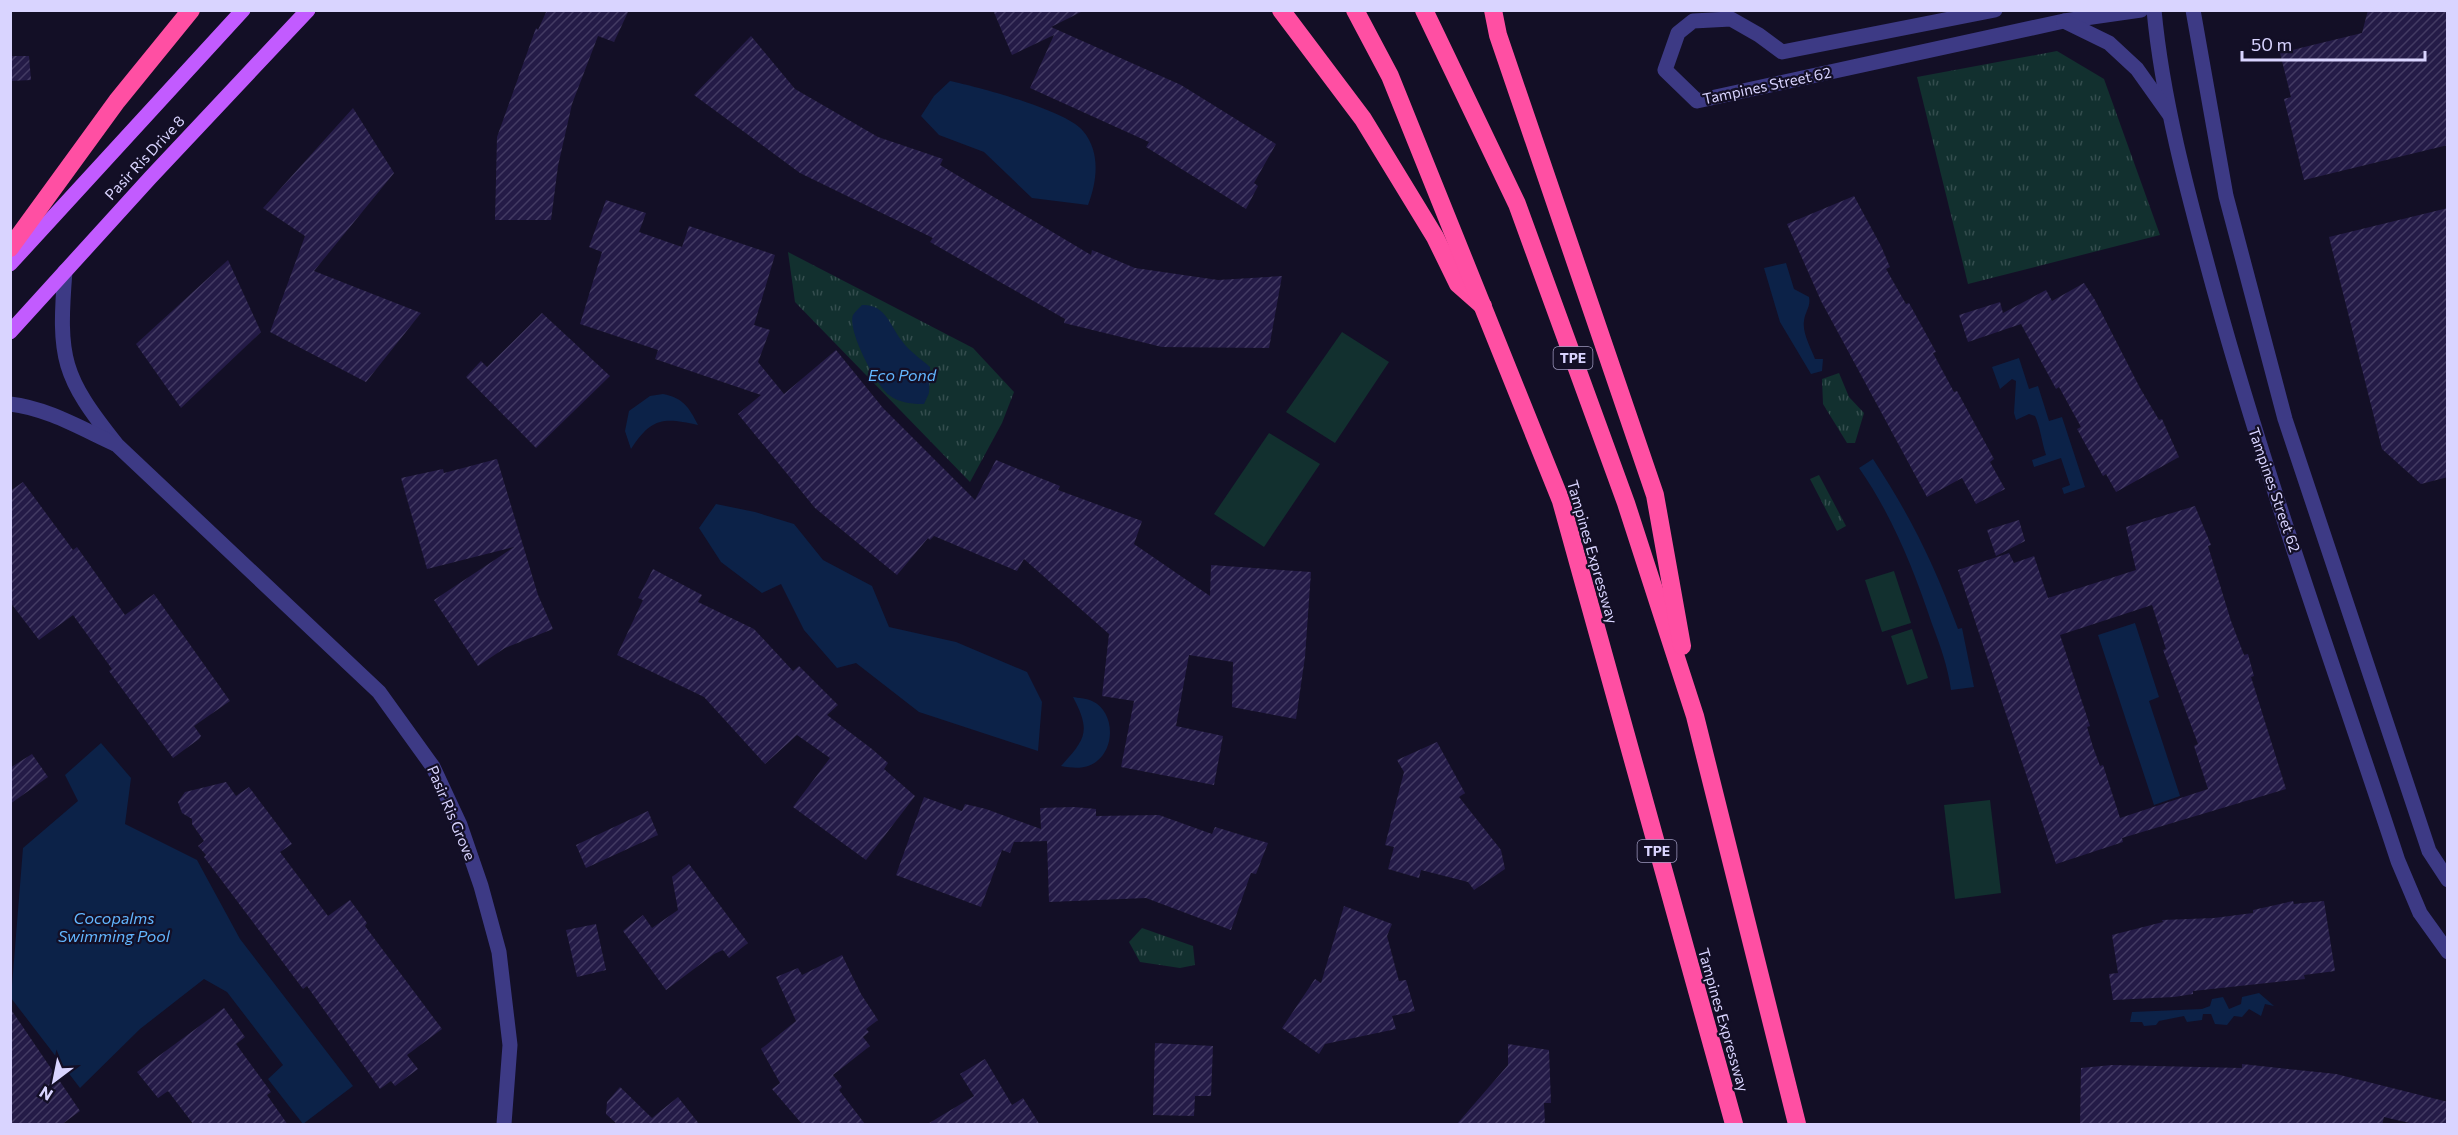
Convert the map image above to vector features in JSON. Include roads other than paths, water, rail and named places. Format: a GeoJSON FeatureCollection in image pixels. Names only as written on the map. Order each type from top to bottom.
{"type":"FeatureCollection","features":[{"type":"Feature","properties":{"kind":"highway"},"geometry":{"type":"LineString","coordinates":[[10,248],[117,100],[191,10]]}},
{"type":"Feature","properties":{"kind":"highway"},"geometry":{"type":"LineString","coordinates":[[1281,10],[1363,119],[1435,237],[1458,284],[1484,307]]}},
{"type":"Feature","properties":{"kind":"highway","name":"Tampines Expressway"},"geometry":{"type":"LineString","coordinates":[[1355,10],[1390,76],[1561,501],[1733,1125]]}},
{"type":"Feature","properties":{"kind":"highway","name":"TPE"},"geometry":{"type":"LineString","coordinates":[[1424,10],[1517,204],[1626,503],[1695,716],[1797,1125]]}},
{"type":"Feature","properties":{"kind":"highway"},"geometry":{"type":"LineString","coordinates":[[1493,10],[1498,35],[1655,495],[1695,716]]}},
{"type":"Feature","properties":{"kind":"main road","name":"Pasir Ris Drive 8"},"geometry":{"type":"LineString","coordinates":[[10,264],[243,10]]}},
{"type":"Feature","properties":{"kind":"main road","name":"Pasir Ris Drive 8"},"geometry":{"type":"LineString","coordinates":[[10,332],[308,10]]}},
{"type":"Feature","properties":{"kind":"street","name":"Tampines Street 62"},"geometry":{"type":"LineString","coordinates":[[1995,10],[1782,52],[1759,35],[1731,20],[1693,21],[1678,33],[1665,70],[1697,101],[2064,21],[2141,10]]}},
{"type":"Feature","properties":{"kind":"street","name":"Tampines Street 62"},"geometry":{"type":"LineString","coordinates":[[2154,10],[2171,117],[2192,210],[2249,417],[2398,861],[2420,912],[2448,952]]}},
{"type":"Feature","properties":{"kind":"street"},"geometry":{"type":"LineString","coordinates":[[2193,10],[2226,196],[2285,419],[2428,851],[2448,880]]}},
{"type":"Feature","properties":{"kind":"street"},"geometry":{"type":"LineString","coordinates":[[2064,21],[2109,43],[2137,69],[2171,117]]}},
{"type":"Feature","properties":{"kind":"street"},"geometry":{"type":"LineString","coordinates":[[1840,41],[1849,69]]}},
{"type":"Feature","properties":{"kind":"street","name":"Pasir Ris Grove"},"geometry":{"type":"LineString","coordinates":[[65,271],[61,327],[68,371],[92,413],[117,445],[379,692],[433,767],[459,825],[481,886],[499,952],[510,1045],[504,1125]]}},
{"type":"Feature","properties":{"kind":"street","name":"Pasir Ris Grove"},"geometry":{"type":"LineString","coordinates":[[10,404],[24,406],[45,414],[117,445]]}},
{"type":"Feature","properties":{"kind":"water"},"geometry":{"type":"Polygon","coordinates":[[[950,81],[1041,108],[1074,123],[1083,131],[1093,148],[1096,167],[1094,187],[1088,205],[1032,198],[984,152],[939,135],[921,116],[934,96],[950,81]]]}},
{"type":"Feature","properties":{"kind":"water"},"geometry":{"type":"Polygon","coordinates":[[[1786,263],[1794,289],[1809,297],[1804,330],[1815,359],[1823,359],[1822,371],[1811,374],[1780,322],[1764,268],[1786,263]]]}},
{"type":"Feature","properties":{"kind":"water","name":"Eco Pond"},"geometry":{"type":"Polygon","coordinates":[[[862,305],[877,308],[882,312],[905,345],[930,367],[929,393],[924,404],[897,400],[883,389],[877,380],[858,344],[852,322],[853,315],[862,305]]]}},
{"type":"Feature","properties":{"kind":"water"},"geometry":{"type":"Polygon","coordinates":[[[2019,358],[2029,389],[2038,386],[2049,421],[2062,417],[2085,487],[2064,494],[2062,488],[2070,485],[2061,458],[2034,467],[2032,460],[2046,455],[2037,420],[2035,416],[2029,414],[2016,420],[2014,413],[2016,381],[2012,379],[2000,389],[1992,367],[2019,358]]]}},
{"type":"Feature","properties":{"kind":"water"},"geometry":{"type":"Polygon","coordinates":[[[663,394],[685,404],[698,425],[676,421],[659,422],[645,431],[631,449],[625,431],[629,411],[650,396],[663,394]]]}},
{"type":"Feature","properties":{"kind":"water"},"geometry":{"type":"Polygon","coordinates":[[[1873,459],[1899,501],[1931,562],[1958,629],[1962,628],[1974,687],[1951,690],[1941,648],[1910,563],[1882,505],[1859,468],[1873,459]]]}},
{"type":"Feature","properties":{"kind":"water"},"geometry":{"type":"Polygon","coordinates":[[[716,504],[755,512],[794,524],[823,560],[872,586],[889,627],[956,642],[1027,672],[1042,702],[1038,751],[919,712],[856,663],[837,668],[804,630],[781,584],[762,593],[721,562],[699,528],[716,504]]]}},
{"type":"Feature","properties":{"kind":"water"},"geometry":{"type":"Polygon","coordinates":[[[2135,623],[2159,697],[2149,701],[2180,796],[2154,805],[2098,635],[2135,623]]]}},
{"type":"Feature","properties":{"kind":"water"},"geometry":{"type":"Polygon","coordinates":[[[1073,697],[1090,700],[1099,706],[1105,712],[1110,729],[1110,738],[1103,755],[1093,764],[1075,768],[1061,766],[1076,749],[1083,734],[1082,718],[1073,697]]]}},
{"type":"Feature","properties":{"kind":"water","name":"Cocopalms Swimming Pool"},"geometry":{"type":"Polygon","coordinates":[[[101,743],[131,778],[125,824],[197,860],[240,939],[353,1086],[303,1124],[268,1079],[283,1065],[227,992],[204,979],[140,1029],[80,1088],[11,998],[23,848],[78,801],[65,775],[101,743]]]}},
{"type":"Feature","properties":{"kind":"water"},"geometry":{"type":"Polygon","coordinates":[[[2259,993],[2274,1006],[2265,1004],[2261,1016],[2249,1009],[2242,1017],[2234,1016],[2227,1025],[2215,1024],[2211,1014],[2203,1014],[2202,1020],[2187,1022],[2184,1016],[2159,1021],[2156,1025],[2144,1026],[2142,1022],[2130,1022],[2132,1012],[2202,1009],[2210,1006],[2212,999],[2223,997],[2229,1009],[2241,1004],[2242,997],[2259,993]]]}}]}
